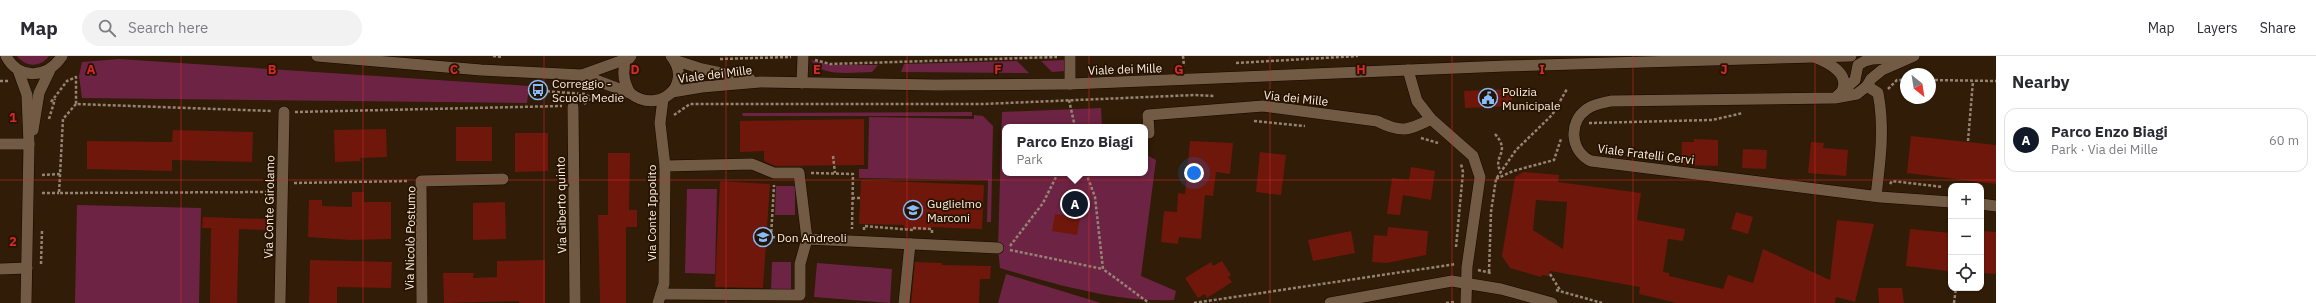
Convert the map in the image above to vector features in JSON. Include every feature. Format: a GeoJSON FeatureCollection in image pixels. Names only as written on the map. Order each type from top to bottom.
{"type":"FeatureCollection","features":[{"type":"Feature","properties":{"kind":"street"},"geometry":{"type":"LineString","coordinates":[[29,144],[35,120],[39,93],[50,70],[63,56]]}},
{"type":"Feature","properties":{"kind":"street","name":"Viale dei Mille"},"geometry":{"type":"LineString","coordinates":[[317,56],[481,70],[582,75],[630,93],[645,102],[702,87],[760,82],[1070,84],[1408,70],[1851,56]]}},
{"type":"Feature","properties":{"kind":"street"},"geometry":{"type":"LineString","coordinates":[[802,83],[803,56]]}},
{"type":"Feature","properties":{"kind":"street"},"geometry":{"type":"LineString","coordinates":[[1070,56],[1070,84]]}},
{"type":"Feature","properties":{"kind":"street"},"geometry":{"type":"LineString","coordinates":[[1838,96],[1855,80],[1858,65],[1865,60],[1905,56]]}},
{"type":"Feature","properties":{"kind":"street"},"geometry":{"type":"LineString","coordinates":[[1577,123],[1581,115],[1588,108],[1611,101],[1838,96],[1857,94],[1882,70],[1914,56]]}},
{"type":"Feature","properties":{"kind":"street","name":"Viale dei Mille"},"geometry":{"type":"LineString","coordinates":[[582,75],[630,57]]}},
{"type":"Feature","properties":{"kind":"street","name":"Viale dei Mille"},"geometry":{"type":"LineString","coordinates":[[630,57],[623,76],[625,85],[630,93]]}},
{"type":"Feature","properties":{"kind":"street"},"geometry":{"type":"LineString","coordinates":[[1813,57],[1828,62],[1844,78],[1845,87],[1838,96]]}},
{"type":"Feature","properties":{"kind":"street","name":"Viale dei Mille"},"geometry":{"type":"LineString","coordinates":[[673,58],[702,69],[760,82]]}},
{"type":"Feature","properties":{"kind":"street","name":"Viale dei Mille"},"geometry":{"type":"LineString","coordinates":[[668,96],[678,76],[673,58]]}},
{"type":"Feature","properties":{"kind":"street"},"geometry":{"type":"LineString","coordinates":[[5,59],[18,70],[34,75],[50,70]]}},
{"type":"Feature","properties":{"kind":"street"},"geometry":{"type":"LineString","coordinates":[[18,70],[27,95],[29,144],[26,303]]}},
{"type":"Feature","properties":{"kind":"street"},"geometry":{"type":"LineString","coordinates":[[1408,70],[1417,101],[1431,119],[1473,156],[1480,177],[1466,283],[1466,303]]}},
{"type":"Feature","properties":{"kind":"street"},"geometry":{"type":"LineString","coordinates":[[1867,86],[1878,93],[1879,98],[1882,137],[1876,196]]}},
{"type":"Feature","properties":{"kind":"street","name":"Via Conte Ippolito"},"geometry":{"type":"LineString","coordinates":[[660,298],[664,284],[665,166],[660,123],[668,96]]}},
{"type":"Feature","properties":{"kind":"street","name":"Via dei Mille"},"geometry":{"type":"LineString","coordinates":[[1149,133],[1148,115],[1263,106],[1377,121],[1391,128],[1411,129],[1431,119]]}},
{"type":"Feature","properties":{"kind":"street","name":"Via Giberto quinto"},"geometry":{"type":"LineString","coordinates":[[573,107],[575,303]]}},
{"type":"Feature","properties":{"kind":"street","name":"Via Conte Girolamo"},"geometry":{"type":"LineString","coordinates":[[280,303],[284,112]]}},
{"type":"Feature","properties":{"kind":"street","name":"Viale Fratelli Cervi"},"geometry":{"type":"LineString","coordinates":[[1577,123],[1575,142],[1577,150],[1582,157],[1591,161],[1876,196],[1948,202]]}},
{"type":"Feature","properties":{"kind":"street"},"geometry":{"type":"LineString","coordinates":[[0,144],[29,144]]}},
{"type":"Feature","properties":{"kind":"street"},"geometry":{"type":"LineString","coordinates":[[660,298],[800,295],[800,264],[807,239],[799,173],[774,173],[752,164],[665,166]]}},
{"type":"Feature","properties":{"kind":"street","name":"Via Nicolò Postumo"},"geometry":{"type":"LineString","coordinates":[[422,303],[422,181],[503,179]]}},
{"type":"Feature","properties":{"kind":"street"},"geometry":{"type":"LineString","coordinates":[[1984,204],[1996,206]]}},
{"type":"Feature","properties":{"kind":"street"},"geometry":{"type":"LineString","coordinates":[[807,239],[998,248]]}},
{"type":"Feature","properties":{"kind":"street"},"geometry":{"type":"LineString","coordinates":[[904,303],[910,244]]}},
{"type":"Feature","properties":{"kind":"street"},"geometry":{"type":"LineString","coordinates":[[0,269],[27,268]]}},
{"type":"Feature","properties":{"kind":"street"},"geometry":{"type":"LineString","coordinates":[[1330,303],[1452,281],[1501,289],[1552,303]]}},
{"type":"Feature","properties":{"kind":"path"},"geometry":{"type":"LineString","coordinates":[[712,59],[803,56],[830,64],[1070,56]]}},
{"type":"Feature","properties":{"kind":"path"},"geometry":{"type":"LineString","coordinates":[[1183,56],[1184,66]]}},
{"type":"Feature","properties":{"kind":"path"},"geometry":{"type":"LineString","coordinates":[[1234,63],[1358,56]]}},
{"type":"Feature","properties":{"kind":"path"},"geometry":{"type":"LineString","coordinates":[[35,120],[56,97],[67,81],[76,77],[76,104],[64,119],[59,193]]}},
{"type":"Feature","properties":{"kind":"path"},"geometry":{"type":"LineString","coordinates":[[1879,98],[1897,80],[1900,80]]}},
{"type":"Feature","properties":{"kind":"path"},"geometry":{"type":"LineString","coordinates":[[1936,80],[1996,81]]}},
{"type":"Feature","properties":{"kind":"path"},"geometry":{"type":"LineString","coordinates":[[0,81],[8,81],[10,88]]}},
{"type":"Feature","properties":{"kind":"path"},"geometry":{"type":"LineString","coordinates":[[1968,141],[1973,81]]}},
{"type":"Feature","properties":{"kind":"path"},"geometry":{"type":"LineString","coordinates":[[1489,272],[1491,212],[1496,179],[1516,150],[1552,115],[1567,89]]}},
{"type":"Feature","properties":{"kind":"path"},"geometry":{"type":"LineString","coordinates":[[542,91],[585,94],[591,98],[609,98]]}},
{"type":"Feature","properties":{"kind":"path"},"geometry":{"type":"LineString","coordinates":[[671,122],[674,115],[690,104],[983,104],[1195,95]]}},
{"type":"Feature","properties":{"kind":"path"},"geometry":{"type":"LineString","coordinates":[[47,126],[56,97]]}},
{"type":"Feature","properties":{"kind":"path"},"geometry":{"type":"LineString","coordinates":[[76,104],[284,112],[573,107],[585,104],[591,98]]}},
{"type":"Feature","properties":{"kind":"path"},"geometry":{"type":"LineString","coordinates":[[1069,100],[1074,124]]}},
{"type":"Feature","properties":{"kind":"path"},"geometry":{"type":"LineString","coordinates":[[1577,123],[1712,120],[1750,111]]}},
{"type":"Feature","properties":{"kind":"path"},"geometry":{"type":"LineString","coordinates":[[1252,120],[1306,126]]}},
{"type":"Feature","properties":{"kind":"path"},"geometry":{"type":"LineString","coordinates":[[1495,134],[1502,142],[1503,148],[1498,162],[1500,172]]}},
{"type":"Feature","properties":{"kind":"path"},"geometry":{"type":"LineString","coordinates":[[1415,137],[1434,141],[1444,147]]}},
{"type":"Feature","properties":{"kind":"path"},"geometry":{"type":"LineString","coordinates":[[1496,179],[1525,168],[1554,160],[1562,138]]}},
{"type":"Feature","properties":{"kind":"path"},"geometry":{"type":"LineString","coordinates":[[834,156],[834,173]]}},
{"type":"Feature","properties":{"kind":"path"},"geometry":{"type":"LineString","coordinates":[[1455,255],[1463,172],[1460,162]]}},
{"type":"Feature","properties":{"kind":"path"},"geometry":{"type":"LineString","coordinates":[[42,168],[42,181]]}},
{"type":"Feature","properties":{"kind":"path"},"geometry":{"type":"LineString","coordinates":[[1524,172],[1525,168]]}},
{"type":"Feature","properties":{"kind":"path"},"geometry":{"type":"LineString","coordinates":[[799,173],[852,174],[852,242]]}},
{"type":"Feature","properties":{"kind":"path"},"geometry":{"type":"LineString","coordinates":[[42,174],[60,174]]}},
{"type":"Feature","properties":{"kind":"path"},"geometry":{"type":"LineString","coordinates":[[1056,176],[1043,203],[1007,249],[1104,269],[1149,303]]}},
{"type":"Feature","properties":{"kind":"path"},"geometry":{"type":"LineString","coordinates":[[1087,176],[1095,197],[1104,269]]}},
{"type":"Feature","properties":{"kind":"path"},"geometry":{"type":"LineString","coordinates":[[42,193],[283,187],[422,181]]}},
{"type":"Feature","properties":{"kind":"path"},"geometry":{"type":"LineString","coordinates":[[42,187],[42,198]]}},
{"type":"Feature","properties":{"kind":"path"},"geometry":{"type":"LineString","coordinates":[[771,237],[773,196]]}},
{"type":"Feature","properties":{"kind":"path"},"geometry":{"type":"LineString","coordinates":[[852,198],[860,198]]}},
{"type":"Feature","properties":{"kind":"path"},"geometry":{"type":"LineString","coordinates":[[913,228],[932,229]]}},
{"type":"Feature","properties":{"kind":"path"},"geometry":{"type":"LineString","coordinates":[[767,236],[790,238]]}},
{"type":"Feature","properties":{"kind":"path"},"geometry":{"type":"LineString","coordinates":[[1194,303],[1454,263]]}},
{"type":"Feature","properties":{"kind":"path"},"geometry":{"type":"LineString","coordinates":[[1550,274],[1560,291]]}},
{"type":"Feature","properties":{"kind":"path"},"geometry":{"type":"LineString","coordinates":[[1954,303],[1956,291]]}},
{"type":"Feature","properties":{"kind":"shaded area"},"geometry":{"type":"Polygon","coordinates":[[[17,56],[49,56],[46,60],[33,65],[25,63],[17,56]]]}},
{"type":"Feature","properties":{"kind":"shaded area"},"geometry":{"type":"Polygon","coordinates":[[[119,59],[529,86],[527,103],[82,98],[79,76],[82,62],[119,59]]]}},
{"type":"Feature","properties":{"kind":"shaded area"},"geometry":{"type":"Polygon","coordinates":[[[811,60],[830,65],[878,65],[872,72],[838,73],[822,69],[816,66],[811,60]]]}},
{"type":"Feature","properties":{"kind":"shaded area"},"geometry":{"type":"Polygon","coordinates":[[[1066,60],[1066,71],[1052,72],[1041,61],[1066,60]]]}},
{"type":"Feature","properties":{"kind":"shaded area"},"geometry":{"type":"Polygon","coordinates":[[[1017,61],[1029,73],[901,72],[904,64],[1017,61]]]}},
{"type":"Feature","properties":{"kind":"shaded area"},"geometry":{"type":"Polygon","coordinates":[[[1101,108],[1102,124],[1002,124],[1002,176],[1148,176],[1148,156],[1156,160],[1141,276],[1176,291],[1174,300],[1131,299],[1087,291],[1000,268],[998,248],[1002,112],[1101,108]]]}},
{"type":"Feature","properties":{"kind":"shaded area"},"geometry":{"type":"Polygon","coordinates":[[[972,112],[972,116],[743,116],[742,113],[972,112]]]}},
{"type":"Feature","properties":{"kind":"shaded area"},"geometry":{"type":"Polygon","coordinates":[[[974,115],[983,116],[993,126],[991,222],[987,222],[988,180],[859,178],[859,169],[868,169],[869,117],[974,119],[974,115]]]}},
{"type":"Feature","properties":{"kind":"shaded area"},"geometry":{"type":"Polygon","coordinates":[[[776,186],[795,186],[795,215],[775,215],[776,186]]]}},
{"type":"Feature","properties":{"kind":"shaded area"},"geometry":{"type":"Polygon","coordinates":[[[687,189],[717,189],[715,274],[685,273],[687,189]]]}},
{"type":"Feature","properties":{"kind":"shaded area"},"geometry":{"type":"Polygon","coordinates":[[[77,205],[201,208],[199,303],[75,303],[77,205]]]}},
{"type":"Feature","properties":{"kind":"shaded area"},"geometry":{"type":"Polygon","coordinates":[[[772,262],[791,262],[791,291],[771,291],[772,262]]]}},
{"type":"Feature","properties":{"kind":"shaded area"},"geometry":{"type":"Polygon","coordinates":[[[817,263],[892,269],[890,303],[814,297],[817,263]]]}},
{"type":"Feature","properties":{"kind":"shaded area"},"geometry":{"type":"Polygon","coordinates":[[[1006,274],[1101,303],[998,303],[1006,274]]]}},
{"type":"Feature","properties":{"kind":"building","name":"Polizia Municipale"},"geometry":{"type":"Polygon","coordinates":[[[1512,89],[1512,106],[1465,108],[1464,91],[1512,89]]]}},
{"type":"Feature","properties":{"kind":"building"},"geometry":{"type":"Polygon","coordinates":[[[864,119],[864,165],[775,166],[764,161],[764,151],[740,152],[740,121],[864,119]]]}},
{"type":"Feature","properties":{"kind":"building"},"geometry":{"type":"Polygon","coordinates":[[[456,127],[492,127],[492,161],[456,161],[456,127]]]}},
{"type":"Feature","properties":{"kind":"building"},"geometry":{"type":"Polygon","coordinates":[[[386,129],[387,157],[360,158],[361,161],[335,162],[334,130],[386,129]]]}},
{"type":"Feature","properties":{"kind":"building"},"geometry":{"type":"Polygon","coordinates":[[[173,130],[253,132],[252,162],[172,160],[172,171],[87,169],[87,141],[172,142],[173,130]]]}},
{"type":"Feature","properties":{"kind":"building"},"geometry":{"type":"Polygon","coordinates":[[[515,133],[548,133],[548,171],[515,172],[515,133]]]}},
{"type":"Feature","properties":{"kind":"building"},"geometry":{"type":"Polygon","coordinates":[[[1911,136],[1996,145],[1996,184],[1907,173],[1911,136]]]}},
{"type":"Feature","properties":{"kind":"building"},"geometry":{"type":"Polygon","coordinates":[[[1694,139],[1718,140],[1718,166],[1681,165],[1682,142],[1694,142],[1694,139]]]}},
{"type":"Feature","properties":{"kind":"building"},"geometry":{"type":"Polygon","coordinates":[[[1190,141],[1233,143],[1230,174],[1216,172],[1213,196],[1205,195],[1201,239],[1179,237],[1178,244],[1161,242],[1164,211],[1177,212],[1178,193],[1185,194],[1190,141]]]}},
{"type":"Feature","properties":{"kind":"building"},"geometry":{"type":"Polygon","coordinates":[[[1811,142],[1824,143],[1823,148],[1848,150],[1846,176],[1808,173],[1811,142]]]}},
{"type":"Feature","properties":{"kind":"building"},"geometry":{"type":"Polygon","coordinates":[[[1743,149],[1767,150],[1766,169],[1742,168],[1743,149]]]}},
{"type":"Feature","properties":{"kind":"building"},"geometry":{"type":"Polygon","coordinates":[[[1260,152],[1286,155],[1281,195],[1256,192],[1260,152]]]}},
{"type":"Feature","properties":{"kind":"building"},"geometry":{"type":"Polygon","coordinates":[[[608,153],[630,153],[629,210],[637,210],[637,227],[626,227],[626,303],[600,303],[598,215],[608,215],[608,153]]]}},
{"type":"Feature","properties":{"kind":"building"},"geometry":{"type":"Polygon","coordinates":[[[1411,167],[1435,171],[1431,200],[1403,195],[1400,215],[1387,214],[1392,178],[1409,180],[1411,167]]]}},
{"type":"Feature","properties":{"kind":"building"},"geometry":{"type":"Polygon","coordinates":[[[1523,172],[1559,175],[1558,182],[1641,193],[1637,220],[1685,229],[1683,241],[1668,239],[1663,272],[1669,273],[1669,276],[1723,289],[1728,275],[1753,283],[1763,249],[1830,280],[1837,220],[1874,224],[1855,302],[1836,297],[1835,303],[1677,303],[1639,294],[1640,287],[1550,271],[1549,276],[1542,275],[1541,277],[1510,268],[1502,256],[1515,177],[1523,172]],[[1536,200],[1533,230],[1563,249],[1567,202],[1536,200]]]}},
{"type":"Feature","properties":{"kind":"building"},"geometry":{"type":"Polygon","coordinates":[[[861,180],[984,185],[982,229],[929,227],[928,230],[904,229],[904,225],[859,224],[861,180]]]}},
{"type":"Feature","properties":{"kind":"building"},"geometry":{"type":"Polygon","coordinates":[[[720,181],[770,184],[763,288],[715,287],[720,181]]]}},
{"type":"Feature","properties":{"kind":"building"},"geometry":{"type":"Polygon","coordinates":[[[352,192],[364,192],[364,202],[391,202],[391,239],[351,240],[308,237],[309,200],[322,200],[322,206],[352,207],[352,192]]]}},
{"type":"Feature","properties":{"kind":"building"},"geometry":{"type":"Polygon","coordinates":[[[505,202],[506,239],[473,240],[473,203],[505,202]]]}},
{"type":"Feature","properties":{"kind":"building"},"geometry":{"type":"Polygon","coordinates":[[[1736,212],[1753,217],[1748,234],[1731,229],[1736,212]]]}},
{"type":"Feature","properties":{"kind":"building"},"geometry":{"type":"Polygon","coordinates":[[[1055,214],[1080,218],[1077,235],[1052,231],[1055,214]]]}},
{"type":"Feature","properties":{"kind":"building"},"geometry":{"type":"Polygon","coordinates":[[[203,217],[267,219],[266,230],[239,229],[237,303],[210,303],[211,228],[202,228],[203,217]]]}},
{"type":"Feature","properties":{"kind":"building"},"geometry":{"type":"Polygon","coordinates":[[[1388,227],[1428,231],[1426,255],[1387,263],[1372,262],[1374,235],[1387,236],[1388,227]]]}},
{"type":"Feature","properties":{"kind":"building"},"geometry":{"type":"Polygon","coordinates":[[[1910,229],[1948,233],[1948,271],[1906,266],[1910,229]]]}},
{"type":"Feature","properties":{"kind":"building"},"geometry":{"type":"Polygon","coordinates":[[[1351,231],[1355,253],[1313,261],[1308,240],[1351,231]]]}},
{"type":"Feature","properties":{"kind":"building"},"geometry":{"type":"Polygon","coordinates":[[[1984,231],[1996,232],[1996,274],[1984,273],[1984,231]]]}},
{"type":"Feature","properties":{"kind":"building"},"geometry":{"type":"Polygon","coordinates":[[[310,260],[392,262],[391,288],[337,287],[337,303],[309,303],[310,260]]]}},
{"type":"Feature","properties":{"kind":"building"},"geometry":{"type":"Polygon","coordinates":[[[545,260],[545,303],[519,303],[519,301],[444,303],[443,273],[474,273],[473,278],[497,277],[497,261],[545,260]]]}},
{"type":"Feature","properties":{"kind":"building"},"geometry":{"type":"Polygon","coordinates":[[[1222,261],[1231,275],[1228,277],[1232,282],[1207,298],[1205,294],[1198,298],[1185,278],[1211,262],[1213,266],[1222,261]]]}},
{"type":"Feature","properties":{"kind":"building"},"geometry":{"type":"Polygon","coordinates":[[[915,262],[942,263],[942,265],[991,266],[990,279],[980,279],[979,303],[911,303],[915,262]]]}},
{"type":"Feature","properties":{"kind":"building"},"geometry":{"type":"Polygon","coordinates":[[[1878,288],[1902,288],[1904,303],[1879,303],[1878,288]]]}},
{"type":"Feature","properties":{"kind":"place","name":"Correggio - Scuole Medie"},"geometry":{"type":"Point","coordinates":[538,90]}},
{"type":"Feature","properties":{"kind":"place","name":"Polizia Municipale"},"geometry":{"type":"Point","coordinates":[1488,98]}},
{"type":"Feature","properties":{"kind":"place","name":"Parco Enzo Biagi"},"geometry":{"type":"Point","coordinates":[1075,204]}},
{"type":"Feature","properties":{"kind":"place","name":"Guglielmo Marconi"},"geometry":{"type":"Point","coordinates":[913,210]}},
{"type":"Feature","properties":{"kind":"place","name":"Don Andreoli"},"geometry":{"type":"Point","coordinates":[763,237]}}]}
